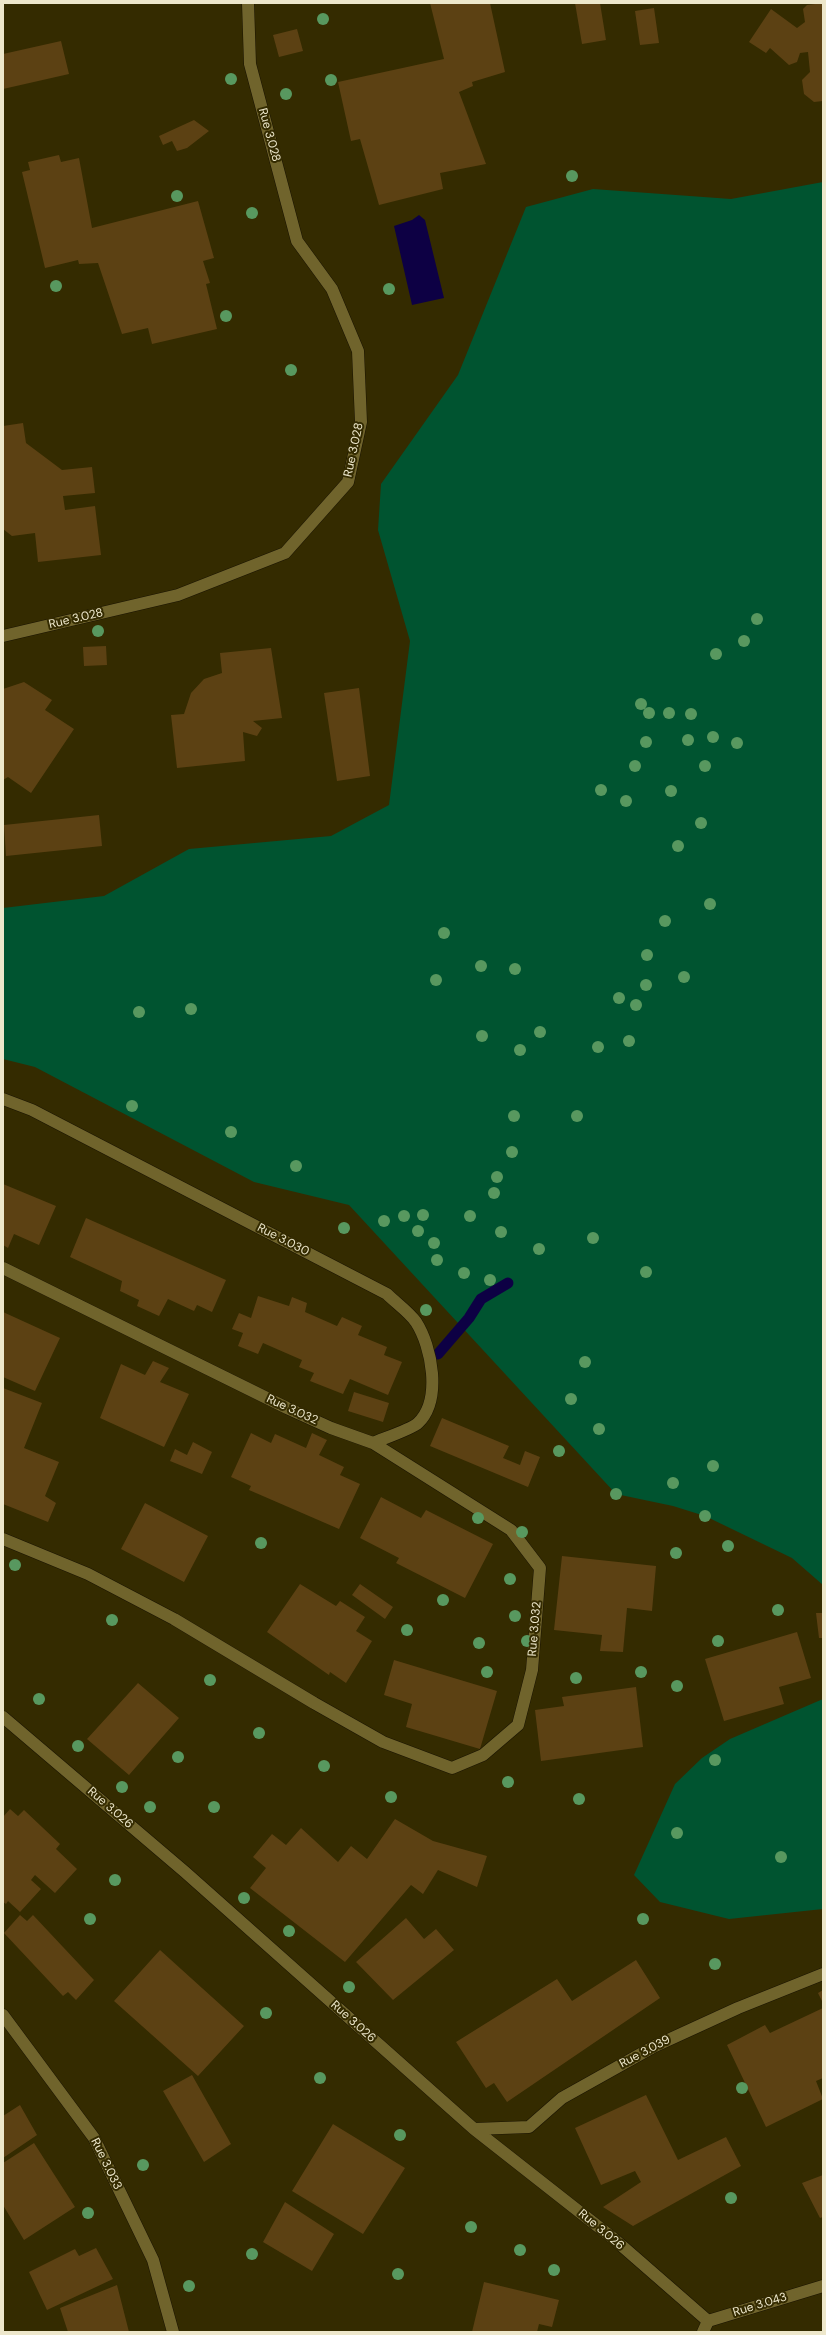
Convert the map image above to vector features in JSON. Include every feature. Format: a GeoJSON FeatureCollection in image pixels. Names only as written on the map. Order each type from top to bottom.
{"type":"FeatureCollection","features":[{"type":"Feature","properties":{"kind":"street","name":"Rue 3.028"},"geometry":{"type":"LineString","coordinates":[[3,636],[178,595],[285,553],[348,482],[362,422],[358,351],[332,289],[297,241],[250,64],[248,3]]}},
{"type":"Feature","properties":{"kind":"street","name":"Rue 3.030"},"geometry":{"type":"LineString","coordinates":[[3,1098],[32,1110],[388,1294],[416,1322],[429,1350],[432,1378],[432,1398],[418,1424],[373,1443]]}},
{"type":"Feature","properties":{"kind":"street","name":"Rue 3.032"},"geometry":{"type":"LineString","coordinates":[[3,1268],[287,1408],[331,1428],[373,1443],[511,1530],[540,1568],[532,1670],[518,1725],[483,1755],[452,1768],[383,1742],[314,1703],[174,1619],[88,1574],[3,1539]]}},
{"type":"Feature","properties":{"kind":"street","name":"Rue 3.026"},"geometry":{"type":"LineString","coordinates":[[3,1717],[191,1878],[474,2129],[614,2239],[705,2326]]}},
{"type":"Feature","properties":{"kind":"street","name":"Rue 3.039"},"geometry":{"type":"LineString","coordinates":[[474,2129],[529,2127],[562,2098],[655,2046],[738,2008],[823,1974]]}},
{"type":"Feature","properties":{"kind":"street","name":"Rue 3.033"},"geometry":{"type":"LineString","coordinates":[[3,2015],[94,2138],[153,2260],[173,2332]]}},
{"type":"Feature","properties":{"kind":"street","name":"Rue 3.043"},"geometry":{"type":"LineString","coordinates":[[705,2326],[823,2286]]}},
{"type":"Feature","properties":{"kind":"green space"},"geometry":{"type":"Polygon","coordinates":[[[823,182],[823,1585],[792,1558],[705,1516],[673,1506],[616,1494],[349,1205],[254,1182],[35,1067],[3,1059],[3,908],[104,896],[189,849],[331,836],[389,805],[410,641],[378,530],[381,484],[458,375],[526,207],[593,189],[731,199],[823,182]]]}},
{"type":"Feature","properties":{"kind":"green space"},"geometry":{"type":"Polygon","coordinates":[[[823,1699],[823,1909],[729,1919],[660,1902],[634,1875],[675,1784],[702,1758],[730,1739],[823,1699]]]}},
{"type":"Feature","properties":{"kind":"shaded area"},"geometry":{"type":"Polygon","coordinates":[[[419,215],[425,220],[444,298],[412,305],[394,226],[412,220],[419,215]]]}},
{"type":"Feature","properties":{"kind":"building"},"geometry":{"type":"Polygon","coordinates":[[[430,3],[490,3],[505,72],[472,82],[473,86],[459,92],[486,164],[440,173],[443,189],[379,205],[360,139],[351,141],[338,82],[444,59],[430,3]]]}},
{"type":"Feature","properties":{"kind":"building"},"geometry":{"type":"Polygon","coordinates":[[[575,3],[600,3],[606,40],[582,44],[575,3]]]}},
{"type":"Feature","properties":{"kind":"building"},"geometry":{"type":"Polygon","coordinates":[[[823,3],[823,101],[814,102],[804,94],[802,80],[810,72],[808,52],[800,53],[797,62],[789,65],[770,48],[766,53],[749,42],[771,9],[797,28],[805,22],[803,9],[807,5],[823,3]]]}},
{"type":"Feature","properties":{"kind":"building"},"geometry":{"type":"Polygon","coordinates":[[[654,8],[659,43],[640,45],[635,11],[654,8]]]}},
{"type":"Feature","properties":{"kind":"building"},"geometry":{"type":"Polygon","coordinates":[[[297,29],[303,51],[279,57],[273,35],[297,29]]]}},
{"type":"Feature","properties":{"kind":"building"},"geometry":{"type":"Polygon","coordinates":[[[61,41],[69,74],[3,89],[3,54],[61,41]]]}},
{"type":"Feature","properties":{"kind":"building"},"geometry":{"type":"Polygon","coordinates":[[[194,120],[209,131],[187,148],[177,151],[172,141],[163,145],[159,136],[194,120]]]}},
{"type":"Feature","properties":{"kind":"building"},"geometry":{"type":"Polygon","coordinates":[[[59,155],[61,162],[79,158],[92,228],[198,201],[214,258],[203,261],[210,283],[206,284],[217,329],[152,344],[148,328],[122,334],[98,263],[79,264],[78,260],[45,268],[22,172],[30,170],[28,162],[59,155]]]}},
{"type":"Feature","properties":{"kind":"building"},"geometry":{"type":"Polygon","coordinates":[[[23,423],[26,443],[62,470],[92,467],[95,493],[63,496],[65,510],[95,506],[101,555],[38,562],[35,533],[12,536],[3,529],[3,426],[23,423]]]}},
{"type":"Feature","properties":{"kind":"building"},"geometry":{"type":"Polygon","coordinates":[[[106,646],[107,665],[84,666],[83,647],[106,646]]]}},
{"type":"Feature","properties":{"kind":"building"},"geometry":{"type":"Polygon","coordinates":[[[271,648],[282,718],[253,721],[262,728],[257,736],[243,732],[245,761],[177,768],[171,715],[184,714],[191,693],[204,679],[222,673],[220,653],[271,648]]]}},
{"type":"Feature","properties":{"kind":"building"},"geometry":{"type":"Polygon","coordinates":[[[24,682],[52,700],[45,710],[74,729],[31,793],[8,777],[3,780],[3,689],[24,682]]]}},
{"type":"Feature","properties":{"kind":"building"},"geometry":{"type":"Polygon","coordinates":[[[359,688],[370,776],[337,781],[324,693],[359,688]]]}},
{"type":"Feature","properties":{"kind":"building"},"geometry":{"type":"Polygon","coordinates":[[[99,815],[102,846],[6,856],[4,825],[99,815]]]}},
{"type":"Feature","properties":{"kind":"building"},"geometry":{"type":"Polygon","coordinates":[[[3,1184],[56,1206],[39,1245],[14,1234],[8,1248],[3,1245],[3,1184]]]}},
{"type":"Feature","properties":{"kind":"building"},"geometry":{"type":"Polygon","coordinates":[[[86,1218],[226,1280],[212,1312],[197,1305],[194,1311],[168,1299],[159,1316],[137,1306],[139,1300],[120,1291],[122,1281],[70,1257],[86,1218]]]}},
{"type":"Feature","properties":{"kind":"building"},"geometry":{"type":"Polygon","coordinates":[[[258,1296],[289,1306],[292,1297],[307,1303],[305,1312],[337,1326],[342,1317],[362,1326],[358,1335],[387,1347],[384,1355],[402,1362],[388,1395],[350,1379],[343,1394],[310,1381],[314,1373],[299,1367],[302,1360],[263,1343],[258,1354],[238,1346],[243,1333],[232,1329],[239,1313],[251,1318],[258,1296]]]}},
{"type":"Feature","properties":{"kind":"building"},"geometry":{"type":"Polygon","coordinates":[[[3,1312],[60,1338],[35,1391],[3,1377],[3,1312]]]}},
{"type":"Feature","properties":{"kind":"building"},"geometry":{"type":"Polygon","coordinates":[[[153,1361],[169,1368],[160,1382],[189,1394],[164,1447],[100,1418],[121,1364],[145,1375],[153,1361]]]}},
{"type":"Feature","properties":{"kind":"building"},"geometry":{"type":"Polygon","coordinates":[[[3,1388],[42,1403],[24,1448],[59,1462],[45,1496],[56,1503],[48,1522],[3,1504],[3,1388]]]}},
{"type":"Feature","properties":{"kind":"building"},"geometry":{"type":"Polygon","coordinates":[[[354,1392],[389,1403],[383,1422],[348,1411],[354,1392]]]}},
{"type":"Feature","properties":{"kind":"building"},"geometry":{"type":"Polygon","coordinates":[[[442,1418],[509,1446],[503,1458],[520,1465],[525,1451],[540,1457],[528,1487],[430,1446],[442,1418]]]}},
{"type":"Feature","properties":{"kind":"building"},"geometry":{"type":"Polygon","coordinates":[[[251,1433],[271,1443],[275,1434],[306,1448],[312,1433],[327,1440],[319,1455],[344,1467],[340,1475],[360,1484],[339,1529],[249,1490],[251,1486],[231,1477],[251,1433]]]}},
{"type":"Feature","properties":{"kind":"building"},"geometry":{"type":"Polygon","coordinates":[[[193,1442],[212,1452],[202,1474],[170,1461],[175,1449],[187,1455],[193,1442]]]}},
{"type":"Feature","properties":{"kind":"building"},"geometry":{"type":"Polygon","coordinates":[[[381,1497],[421,1518],[426,1510],[493,1544],[465,1598],[396,1563],[399,1558],[360,1538],[381,1497]]]}},
{"type":"Feature","properties":{"kind":"building"},"geometry":{"type":"Polygon","coordinates":[[[145,1503],[208,1536],[184,1582],[121,1549],[145,1503]]]}},
{"type":"Feature","properties":{"kind":"building"},"geometry":{"type":"Polygon","coordinates":[[[562,1556],[656,1566],[652,1611],[627,1608],[623,1652],[600,1651],[602,1635],[554,1630],[562,1556]]]}},
{"type":"Feature","properties":{"kind":"building"},"geometry":{"type":"Polygon","coordinates":[[[300,1584],[336,1606],[340,1601],[365,1617],[356,1631],[372,1641],[346,1683],[330,1672],[329,1675],[267,1632],[300,1584]]]}},
{"type":"Feature","properties":{"kind":"building"},"geometry":{"type":"Polygon","coordinates":[[[360,1584],[393,1607],[385,1619],[352,1595],[360,1584]]]}},
{"type":"Feature","properties":{"kind":"building"},"geometry":{"type":"Polygon","coordinates":[[[816,1613],[823,1613],[823,1638],[819,1638],[816,1613]]]}},
{"type":"Feature","properties":{"kind":"building"},"geometry":{"type":"Polygon","coordinates":[[[797,1632],[811,1678],[779,1687],[784,1704],[724,1721],[705,1659],[797,1632]]]}},
{"type":"Feature","properties":{"kind":"building"},"geometry":{"type":"Polygon","coordinates":[[[394,1660],[497,1691],[480,1749],[406,1727],[412,1704],[384,1695],[394,1660]]]}},
{"type":"Feature","properties":{"kind":"building"},"geometry":{"type":"Polygon","coordinates":[[[138,1683],[179,1718],[129,1775],[87,1739],[138,1683]]]}},
{"type":"Feature","properties":{"kind":"building"},"geometry":{"type":"Polygon","coordinates":[[[636,1687],[643,1747],[541,1761],[535,1710],[564,1706],[562,1697],[636,1687]]]}},
{"type":"Feature","properties":{"kind":"building"},"geometry":{"type":"Polygon","coordinates":[[[10,1809],[18,1816],[24,1810],[60,1844],[56,1849],[77,1869],[55,1893],[35,1875],[31,1880],[41,1889],[20,1912],[8,1901],[6,1904],[3,1902],[3,1817],[10,1809]]]}},
{"type":"Feature","properties":{"kind":"building"},"geometry":{"type":"Polygon","coordinates":[[[395,1819],[433,1841],[487,1856],[477,1887],[438,1870],[423,1894],[411,1885],[345,1962],[250,1888],[266,1868],[253,1857],[272,1834],[286,1845],[301,1828],[338,1862],[351,1846],[367,1859],[395,1819]]]}},
{"type":"Feature","properties":{"kind":"building"},"geometry":{"type":"Polygon","coordinates":[[[20,1915],[27,1921],[33,1915],[94,1980],[76,2000],[68,1992],[63,1996],[4,1933],[20,1915]]]}},
{"type":"Feature","properties":{"kind":"building"},"geometry":{"type":"Polygon","coordinates":[[[406,1918],[424,1939],[436,1929],[454,1950],[393,2000],[356,1962],[406,1918]]]}},
{"type":"Feature","properties":{"kind":"building"},"geometry":{"type":"Polygon","coordinates":[[[160,1950],[244,2026],[198,2076],[114,2001],[160,1950]]]}},
{"type":"Feature","properties":{"kind":"building"},"geometry":{"type":"Polygon","coordinates":[[[636,1960],[660,1998],[507,2102],[494,2083],[486,2088],[456,2042],[557,1979],[572,2001],[636,1960]]]}},
{"type":"Feature","properties":{"kind":"building"},"geometry":{"type":"Polygon","coordinates":[[[823,1990],[823,2003],[818,1993],[823,1990]]]}},
{"type":"Feature","properties":{"kind":"building"},"geometry":{"type":"Polygon","coordinates":[[[823,2008],[823,2078],[816,2081],[823,2099],[766,2127],[727,2045],[765,2025],[770,2033],[823,2008]]]}},
{"type":"Feature","properties":{"kind":"building"},"geometry":{"type":"Polygon","coordinates":[[[192,2075],[231,2144],[204,2162],[163,2091],[192,2075]]]}},
{"type":"Feature","properties":{"kind":"building"},"geometry":{"type":"Polygon","coordinates":[[[646,2095],[678,2160],[726,2137],[741,2166],[633,2226],[603,2207],[641,2182],[635,2171],[601,2185],[575,2128],[646,2095]]]}},
{"type":"Feature","properties":{"kind":"building"},"geometry":{"type":"Polygon","coordinates":[[[20,2105],[37,2135],[3,2158],[3,2116],[20,2105]]]}},
{"type":"Feature","properties":{"kind":"building"},"geometry":{"type":"Polygon","coordinates":[[[333,2124],[405,2168],[363,2234],[292,2191],[333,2124]]]}},
{"type":"Feature","properties":{"kind":"building"},"geometry":{"type":"Polygon","coordinates":[[[34,2143],[75,2207],[24,2240],[3,2205],[3,2163],[34,2143]]]}},
{"type":"Feature","properties":{"kind":"building"},"geometry":{"type":"Polygon","coordinates":[[[823,2175],[823,2217],[820,2218],[802,2183],[823,2175]]]}},
{"type":"Feature","properties":{"kind":"building"},"geometry":{"type":"Polygon","coordinates":[[[285,2202],[334,2234],[312,2271],[263,2242],[285,2202]]]}},
{"type":"Feature","properties":{"kind":"building"},"geometry":{"type":"Polygon","coordinates":[[[96,2248],[113,2279],[47,2310],[29,2272],[75,2249],[79,2256],[96,2248]]]}},
{"type":"Feature","properties":{"kind":"building"},"geometry":{"type":"Polygon","coordinates":[[[484,2282],[559,2300],[552,2327],[539,2324],[537,2332],[472,2332],[484,2282]]]}},
{"type":"Feature","properties":{"kind":"building"},"geometry":{"type":"Polygon","coordinates":[[[117,2285],[129,2332],[68,2332],[60,2308],[117,2285]]]}},
{"type":"Feature","properties":{"kind":"waterway"},"geometry":{"type":"LineString","coordinates":[[438,1354],[469,1318],[481,1299],[508,1283]]}}]}
